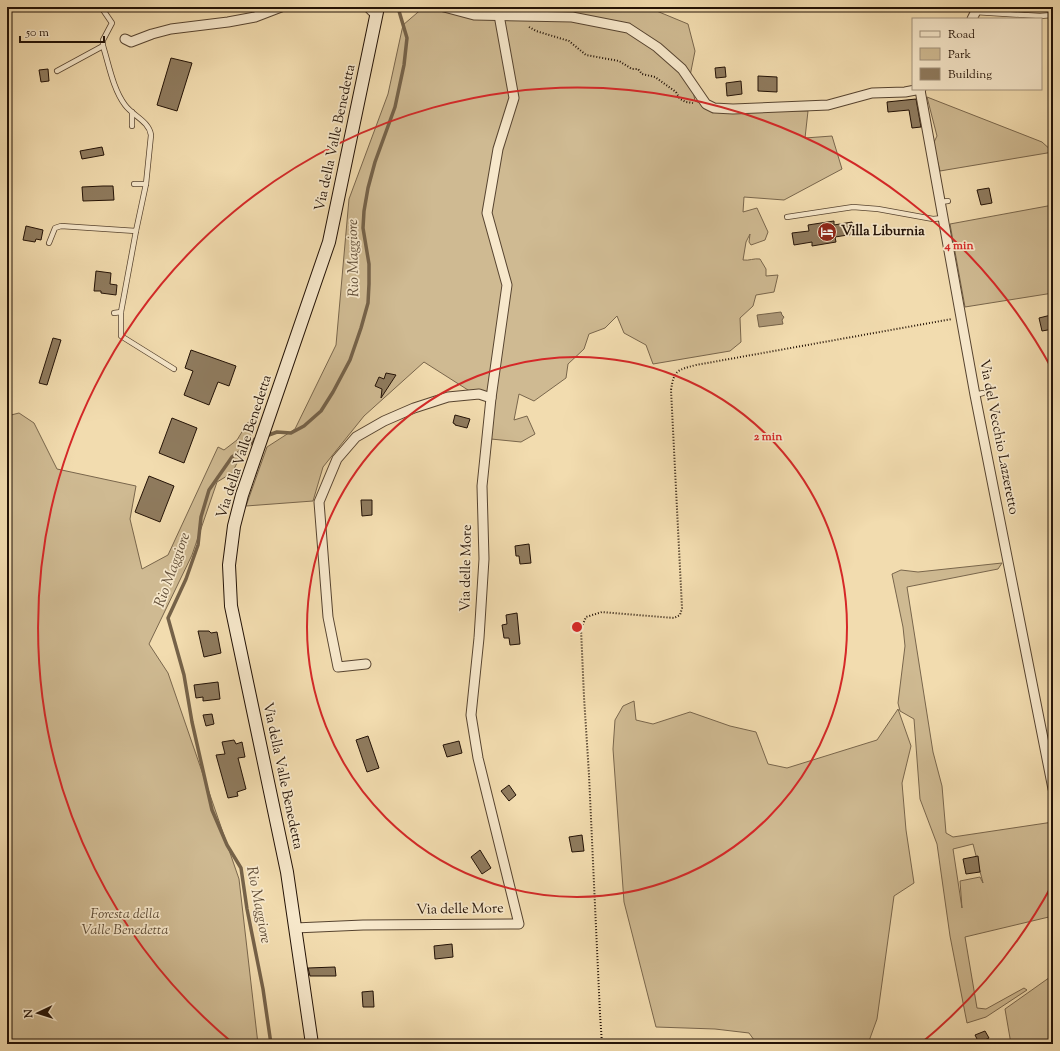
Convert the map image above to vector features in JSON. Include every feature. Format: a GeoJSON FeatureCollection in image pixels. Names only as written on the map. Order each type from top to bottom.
{"type":"FeatureCollection","features":[{"type":"Feature","properties":{"kind":"main road","name":"Via della Valle Benedetta"},"geometry":{"type":"LineString","coordinates":[[312,1044],[287,872],[231,606],[229,565],[234,526],[242,495],[329,242],[374,10]]}},
{"type":"Feature","properties":{"kind":"street"},"geometry":{"type":"LineString","coordinates":[[125,39],[130,42],[171,29],[242,20],[255,17],[281,7]]}},
{"type":"Feature","properties":{"kind":"street"},"geometry":{"type":"LineString","coordinates":[[444,7],[474,15],[572,16],[628,28],[657,47],[682,69],[706,104],[714,108],[733,109],[828,105],[872,93],[905,92],[915,90]]}},
{"type":"Feature","properties":{"kind":"street"},"geometry":{"type":"LineString","coordinates":[[366,664],[338,667],[328,617],[319,502],[337,459],[356,437],[384,421],[414,408],[448,397],[479,394],[491,398],[506,285],[487,213],[498,149],[514,98],[500,15]]}},
{"type":"Feature","properties":{"kind":"street","name":"Via del Vecchio Lazzeretto"},"geometry":{"type":"LineString","coordinates":[[920,90],[944,201],[943,218],[961,318],[979,394],[1041,724],[1049,751],[1053,789]]}},
{"type":"Feature","properties":{"kind":"street","name":"Via delle More"},"geometry":{"type":"LineString","coordinates":[[295,928],[362,925],[519,924],[478,758],[471,715],[479,638],[484,559],[482,486],[491,398]]}},
{"type":"Feature","properties":{"kind":"lane"},"geometry":{"type":"LineString","coordinates":[[102,7],[112,23],[103,40],[103,46],[117,90],[125,105],[147,125],[151,135],[146,184],[121,312],[121,336],[174,369]]}},
{"type":"Feature","properties":{"kind":"lane"},"geometry":{"type":"LineString","coordinates":[[975,13],[1040,16],[1053,15]]}},
{"type":"Feature","properties":{"kind":"lane"},"geometry":{"type":"LineString","coordinates":[[57,71],[103,46]]}},
{"type":"Feature","properties":{"kind":"lane"},"geometry":{"type":"LineString","coordinates":[[132,112],[132,126]]}},
{"type":"Feature","properties":{"kind":"lane"},"geometry":{"type":"LineString","coordinates":[[134,184],[146,184]]}},
{"type":"Feature","properties":{"kind":"lane"},"geometry":{"type":"LineString","coordinates":[[787,217],[853,207],[878,209],[933,219],[943,218]]}},
{"type":"Feature","properties":{"kind":"lane"},"geometry":{"type":"LineString","coordinates":[[49,243],[55,228],[61,226],[136,232]]}},
{"type":"Feature","properties":{"kind":"lane"},"geometry":{"type":"LineString","coordinates":[[114,313],[121,312]]}},
{"type":"Feature","properties":{"kind":"path"},"geometry":{"type":"LineString","coordinates":[[525,23],[536,31],[569,41],[586,55],[619,61],[632,69],[638,70],[642,74],[655,77],[676,92],[680,99],[686,102],[700,103]]}},
{"type":"Feature","properties":{"kind":"path"},"geometry":{"type":"LineString","coordinates":[[602,1044],[581,628],[586,617],[602,612],[674,618],[680,616],[682,608],[671,390],[673,377],[680,369],[696,365],[961,318]]}},
{"type":"Feature","properties":{"kind":"green space"},"geometry":{"type":"Polygon","coordinates":[[[424,7],[647,7],[688,24],[695,51],[690,76],[695,101],[716,110],[808,111],[805,138],[832,136],[842,169],[784,200],[744,197],[743,212],[757,208],[768,232],[765,240],[751,245],[749,242],[750,234],[746,242],[743,260],[760,259],[766,269],[766,276],[778,275],[774,292],[756,295],[753,306],[740,318],[741,342],[730,351],[653,364],[646,345],[624,333],[617,316],[605,328],[589,334],[584,349],[568,364],[566,378],[534,401],[519,394],[514,420],[527,416],[535,434],[521,442],[491,439],[490,404],[424,362],[364,416],[323,467],[313,501],[246,506],[267,447],[295,429],[336,345],[349,199],[388,94],[403,25],[424,7]]]}},
{"type":"Feature","properties":{"kind":"green space"},"geometry":{"type":"Polygon","coordinates":[[[927,97],[1042,142],[1053,152],[940,171],[933,144],[937,136],[927,97]]]}},
{"type":"Feature","properties":{"kind":"green space"},"geometry":{"type":"Polygon","coordinates":[[[1053,205],[1053,293],[965,307],[950,224],[1053,205]]]}},
{"type":"Feature","properties":{"kind":"green space","name":"Foresta della Valle Benedetta"},"geometry":{"type":"Polygon","coordinates":[[[19,413],[34,423],[57,469],[136,486],[130,519],[142,569],[168,555],[218,447],[224,450],[237,440],[248,422],[255,427],[232,473],[217,482],[192,555],[149,644],[168,673],[239,879],[258,1044],[7,1044],[7,416],[19,413]]]}},
{"type":"Feature","properties":{"kind":"green space"},"geometry":{"type":"Polygon","coordinates":[[[1002,563],[998,569],[907,587],[933,752],[942,786],[946,833],[953,837],[1053,822],[1053,916],[965,937],[977,1008],[986,1009],[1024,988],[1027,990],[986,1017],[967,1023],[950,936],[937,844],[920,799],[914,719],[900,711],[898,703],[905,646],[903,627],[892,574],[901,570],[918,572],[1002,563]],[[973,844],[953,849],[962,908],[960,881],[980,877],[983,883],[973,844]]]}},
{"type":"Feature","properties":{"kind":"green space"},"geometry":{"type":"Polygon","coordinates":[[[634,701],[636,720],[653,724],[690,712],[730,726],[756,732],[768,764],[787,768],[877,740],[898,709],[911,746],[902,783],[906,830],[914,883],[894,896],[877,1019],[869,1041],[866,1044],[757,1044],[749,1033],[715,1029],[656,1027],[624,902],[613,749],[615,720],[623,706],[634,701]]]}},
{"type":"Feature","properties":{"kind":"green space"},"geometry":{"type":"Polygon","coordinates":[[[1053,975],[1053,1044],[1011,1044],[1005,1009],[1053,975]]]}},
{"type":"Feature","properties":{"kind":"shaded area"},"geometry":{"type":"Polygon","coordinates":[[[781,312],[784,317],[782,320],[783,324],[759,327],[757,315],[781,312]]]}},
{"type":"Feature","properties":{"kind":"building"},"geometry":{"type":"Polygon","coordinates":[[[171,58],[192,63],[177,111],[157,105],[171,58]]]}},
{"type":"Feature","properties":{"kind":"building"},"geometry":{"type":"Polygon","coordinates":[[[725,67],[726,77],[716,78],[715,68],[725,67]]]}},
{"type":"Feature","properties":{"kind":"building"},"geometry":{"type":"Polygon","coordinates":[[[48,69],[49,81],[41,82],[39,70],[48,69]]]}},
{"type":"Feature","properties":{"kind":"building"},"geometry":{"type":"Polygon","coordinates":[[[758,76],[777,77],[777,92],[758,91],[758,76]]]}},
{"type":"Feature","properties":{"kind":"building"},"geometry":{"type":"Polygon","coordinates":[[[741,81],[742,94],[727,96],[726,83],[741,81]]]}},
{"type":"Feature","properties":{"kind":"building"},"geometry":{"type":"Polygon","coordinates":[[[916,99],[921,127],[912,128],[909,110],[888,112],[887,102],[916,99]]]}},
{"type":"Feature","properties":{"kind":"building"},"geometry":{"type":"Polygon","coordinates":[[[102,147],[104,155],[82,159],[80,151],[102,147]]]}},
{"type":"Feature","properties":{"kind":"building"},"geometry":{"type":"Polygon","coordinates":[[[113,186],[114,200],[83,201],[82,187],[113,186]]]}},
{"type":"Feature","properties":{"kind":"building"},"geometry":{"type":"Polygon","coordinates":[[[989,188],[992,203],[981,205],[977,190],[989,188]]]}},
{"type":"Feature","properties":{"kind":"building","name":"Villa Liburnia"},"geometry":{"type":"Polygon","coordinates":[[[834,221],[834,225],[852,222],[854,234],[835,237],[836,242],[812,246],[812,242],[794,245],[792,233],[809,231],[808,225],[834,221]]]}},
{"type":"Feature","properties":{"kind":"building"},"geometry":{"type":"Polygon","coordinates":[[[26,226],[43,230],[41,240],[36,239],[35,242],[23,240],[26,226]]]}},
{"type":"Feature","properties":{"kind":"building"},"geometry":{"type":"Polygon","coordinates":[[[96,271],[111,273],[110,284],[117,285],[116,295],[101,293],[101,291],[94,291],[96,271]]]}},
{"type":"Feature","properties":{"kind":"building"},"geometry":{"type":"Polygon","coordinates":[[[1051,315],[1053,329],[1042,331],[1039,318],[1051,315]]]}},
{"type":"Feature","properties":{"kind":"building"},"geometry":{"type":"Polygon","coordinates":[[[53,338],[61,340],[47,385],[39,383],[53,338]]]}},
{"type":"Feature","properties":{"kind":"building"},"geometry":{"type":"Polygon","coordinates":[[[191,350],[236,366],[229,386],[218,382],[209,405],[184,395],[193,371],[185,368],[191,350]]]}},
{"type":"Feature","properties":{"kind":"building"},"geometry":{"type":"Polygon","coordinates":[[[386,373],[396,375],[381,398],[382,389],[375,386],[379,377],[384,379],[386,373]]]}},
{"type":"Feature","properties":{"kind":"building"},"geometry":{"type":"Polygon","coordinates":[[[455,415],[470,419],[467,428],[455,425],[453,423],[455,415]]]}},
{"type":"Feature","properties":{"kind":"building"},"geometry":{"type":"Polygon","coordinates":[[[172,418],[197,428],[184,463],[159,453],[172,418]]]}},
{"type":"Feature","properties":{"kind":"building"},"geometry":{"type":"Polygon","coordinates":[[[149,476],[174,486],[160,522],[135,512],[149,476]]]}},
{"type":"Feature","properties":{"kind":"building"},"geometry":{"type":"Polygon","coordinates":[[[361,500],[372,500],[372,515],[362,516],[361,500]]]}},
{"type":"Feature","properties":{"kind":"building"},"geometry":{"type":"Polygon","coordinates":[[[529,544],[531,563],[520,564],[519,556],[516,556],[515,546],[529,544]]]}},
{"type":"Feature","properties":{"kind":"building"},"geometry":{"type":"Polygon","coordinates":[[[517,613],[520,644],[510,645],[509,638],[504,638],[502,625],[507,624],[506,615],[517,613]]]}},
{"type":"Feature","properties":{"kind":"building"},"geometry":{"type":"Polygon","coordinates":[[[198,631],[209,631],[211,633],[217,632],[221,653],[204,657],[198,631]]]}},
{"type":"Feature","properties":{"kind":"building"},"geometry":{"type":"Polygon","coordinates":[[[218,682],[220,699],[203,701],[203,697],[196,698],[194,685],[218,682]]]}},
{"type":"Feature","properties":{"kind":"building"},"geometry":{"type":"Polygon","coordinates":[[[212,714],[214,724],[206,726],[203,715],[212,714]]]}},
{"type":"Feature","properties":{"kind":"building"},"geometry":{"type":"Polygon","coordinates":[[[368,736],[379,768],[367,772],[356,740],[368,736]]]}},
{"type":"Feature","properties":{"kind":"building"},"geometry":{"type":"Polygon","coordinates":[[[234,740],[236,744],[242,742],[245,757],[238,758],[246,789],[237,792],[238,796],[228,798],[216,755],[225,754],[222,742],[234,740]]]}},
{"type":"Feature","properties":{"kind":"building"},"geometry":{"type":"Polygon","coordinates":[[[459,741],[462,753],[447,757],[443,745],[459,741]]]}},
{"type":"Feature","properties":{"kind":"building"},"geometry":{"type":"Polygon","coordinates":[[[509,785],[516,795],[509,801],[501,791],[509,785]]]}},
{"type":"Feature","properties":{"kind":"building"},"geometry":{"type":"Polygon","coordinates":[[[582,835],[584,851],[572,852],[569,837],[582,835]]]}},
{"type":"Feature","properties":{"kind":"building"},"geometry":{"type":"Polygon","coordinates":[[[480,850],[491,868],[482,874],[471,857],[480,850]]]}},
{"type":"Feature","properties":{"kind":"building"},"geometry":{"type":"Polygon","coordinates":[[[978,856],[980,872],[966,874],[963,859],[978,856]]]}},
{"type":"Feature","properties":{"kind":"building"},"geometry":{"type":"Polygon","coordinates":[[[452,944],[453,957],[435,959],[434,946],[452,944]]]}},
{"type":"Feature","properties":{"kind":"building"},"geometry":{"type":"Polygon","coordinates":[[[335,967],[336,976],[310,976],[308,968],[335,967]]]}},
{"type":"Feature","properties":{"kind":"building"},"geometry":{"type":"Polygon","coordinates":[[[373,991],[374,1007],[363,1007],[362,992],[373,991]]]}},
{"type":"Feature","properties":{"kind":"building"},"geometry":{"type":"Polygon","coordinates":[[[985,1031],[989,1038],[979,1043],[975,1035],[985,1031]]]}},
{"type":"Feature","properties":{"kind":"waterway","name":"Rio Maggiore"},"geometry":{"type":"LineString","coordinates":[[266,436],[277,432],[291,433],[304,426],[321,411],[350,360],[361,328],[368,303],[369,284],[369,264],[363,228],[364,211],[375,162],[395,107],[404,65],[407,38],[399,11],[395,7]]}},
{"type":"Feature","properties":{"kind":"waterway","name":"Rio Maggiore"},"geometry":{"type":"LineString","coordinates":[[258,438],[232,457],[209,490],[201,517],[198,545],[186,579],[168,618],[184,675],[192,722],[212,810],[227,845],[241,868],[247,909],[263,989],[271,1044]]}},
{"type":"Feature","properties":{"kind":"place","name":"Villa Liburnia"},"geometry":{"type":"Point","coordinates":[827,232]}}]}
